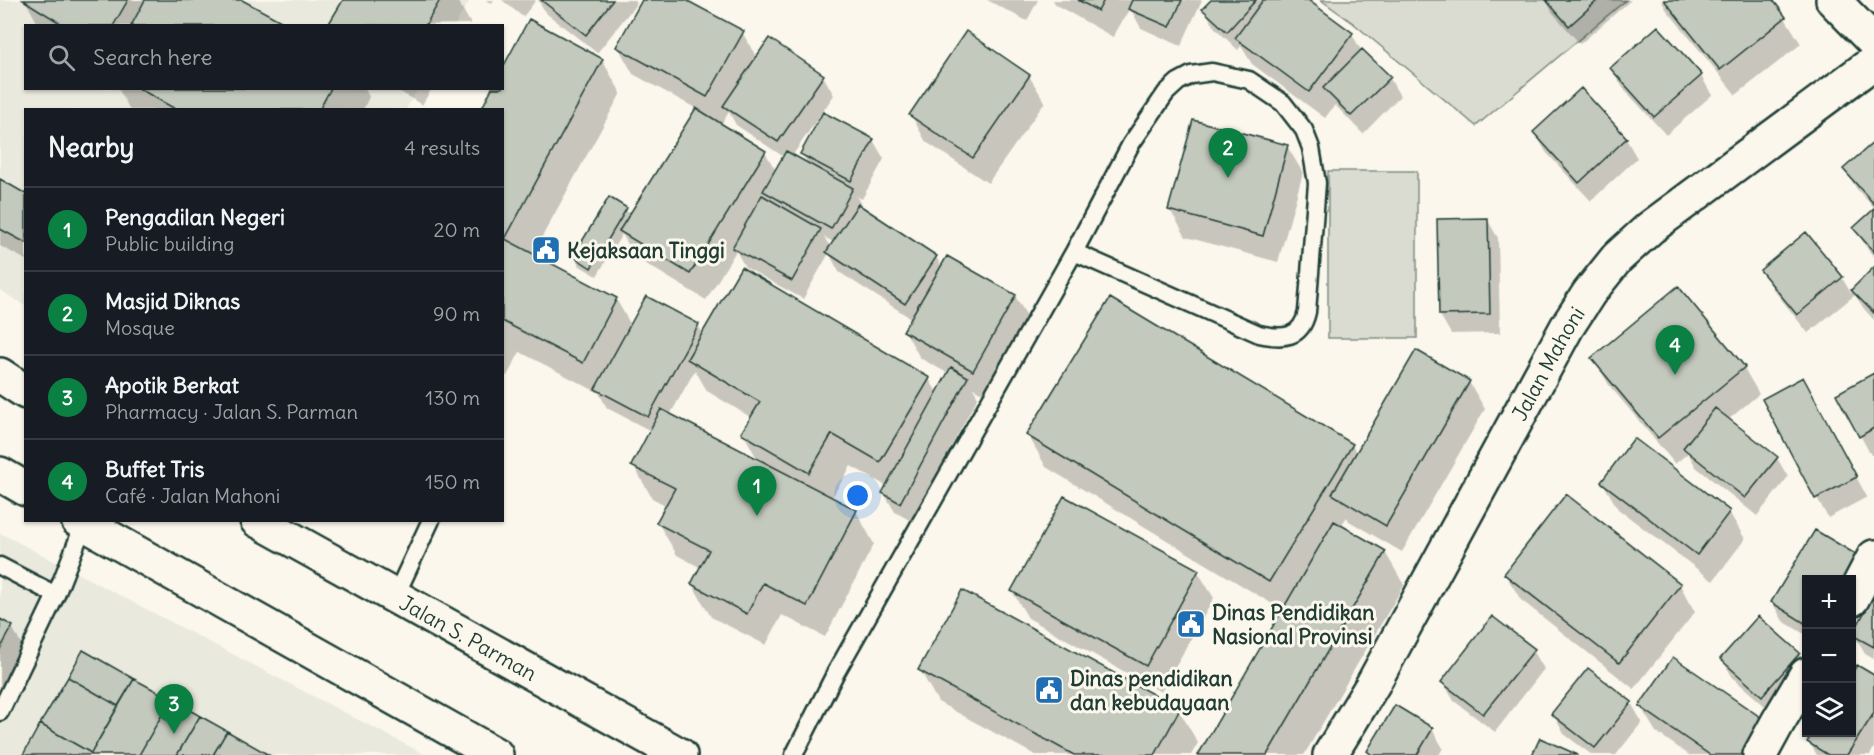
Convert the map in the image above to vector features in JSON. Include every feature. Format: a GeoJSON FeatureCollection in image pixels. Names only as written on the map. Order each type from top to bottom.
{"type":"FeatureCollection","features":[{"type":"Feature","properties":{"kind":"street"},"geometry":{"type":"LineString","coordinates":[[1833,0],[1874,42]]}},
{"type":"Feature","properties":{"kind":"street","name":"Jalan Mahoni"},"geometry":{"type":"LineString","coordinates":[[1337,753],[1567,327],[1589,293],[1617,258],[1650,228],[1874,62]]}},
{"type":"Feature","properties":{"kind":"street"},"geometry":{"type":"LineString","coordinates":[[0,474],[24,488]]}},
{"type":"Feature","properties":{"kind":"street"},"geometry":{"type":"LineString","coordinates":[[81,522],[496,755]]}},
{"type":"Feature","properties":{"kind":"street","name":"Jalan S. Parman"},"geometry":{"type":"LineString","coordinates":[[259,522],[680,755]]}},
{"type":"Feature","properties":{"kind":"street"},"geometry":{"type":"LineString","coordinates":[[1856,590],[1874,557]]}},
{"type":"Feature","properties":{"kind":"street"},"geometry":{"type":"LineString","coordinates":[[1760,755],[1802,682]]}},
{"type":"Feature","properties":{"kind":"lane"},"geometry":{"type":"LineString","coordinates":[[794,755],[835,674],[1074,252],[1131,144],[1166,93],[1178,82],[1191,75],[1212,72],[1249,80],[1283,103],[1304,130],[1311,147],[1317,183],[1307,312],[1302,328],[1294,334],[1273,337],[1259,334],[1074,252]]}},
{"type":"Feature","properties":{"kind":"lane"},"geometry":{"type":"LineString","coordinates":[[0,712],[56,595],[81,522]]}},
{"type":"Feature","properties":{"kind":"lane"},"geometry":{"type":"LineString","coordinates":[[394,597],[430,522]]}},
{"type":"Feature","properties":{"kind":"lane"},"geometry":{"type":"LineString","coordinates":[[0,566],[56,595]]}},
{"type":"Feature","properties":{"kind":"shaded area"},"geometry":{"type":"Polygon","coordinates":[[[0,0],[470,0],[456,24],[24,24],[24,90],[417,90],[407,108],[24,108],[24,305],[0,290],[0,0]]]}},
{"type":"Feature","properties":{"kind":"shaded area"},"geometry":{"type":"Polygon","coordinates":[[[1321,0],[1626,0],[1476,126],[1353,23],[1321,0]]]}},
{"type":"Feature","properties":{"kind":"shaded area"},"geometry":{"type":"Polygon","coordinates":[[[1328,171],[1417,171],[1417,338],[1328,338],[1328,171]]]}},
{"type":"Feature","properties":{"kind":"shaded area"},"geometry":{"type":"Polygon","coordinates":[[[0,533],[426,755],[0,755],[0,533]]]}},
{"type":"Feature","properties":{"kind":"building"},"geometry":{"type":"Polygon","coordinates":[[[23,0],[128,0],[114,24],[62,24],[23,0]]]}},
{"type":"Feature","properties":{"kind":"building"},"geometry":{"type":"Polygon","coordinates":[[[145,0],[242,0],[286,24],[132,24],[145,0]]]}},
{"type":"Feature","properties":{"kind":"building"},"geometry":{"type":"Polygon","coordinates":[[[343,0],[440,0],[426,24],[329,24],[343,0]]]}},
{"type":"Feature","properties":{"kind":"building"},"geometry":{"type":"Polygon","coordinates":[[[541,0],[613,0],[586,35],[541,0]]]}},
{"type":"Feature","properties":{"kind":"building"},"geometry":{"type":"Polygon","coordinates":[[[642,0],[686,0],[744,31],[707,97],[616,47],[642,0]]]}},
{"type":"Feature","properties":{"kind":"building"},"geometry":{"type":"Polygon","coordinates":[[[1078,0],[1104,0],[1098,11],[1078,0]]]}},
{"type":"Feature","properties":{"kind":"building"},"geometry":{"type":"Polygon","coordinates":[[[1132,0],[1182,0],[1170,27],[1128,9],[1132,0]]]}},
{"type":"Feature","properties":{"kind":"building"},"geometry":{"type":"Polygon","coordinates":[[[1211,0],[1256,0],[1227,32],[1202,9],[1211,0]]]}},
{"type":"Feature","properties":{"kind":"building"},"geometry":{"type":"Polygon","coordinates":[[[1263,0],[1308,0],[1353,33],[1309,92],[1235,38],[1263,0]]]}},
{"type":"Feature","properties":{"kind":"building"},"geometry":{"type":"Polygon","coordinates":[[[1546,0],[1598,0],[1569,26],[1546,0]]]}},
{"type":"Feature","properties":{"kind":"building"},"geometry":{"type":"Polygon","coordinates":[[[1664,0],[1773,0],[1786,17],[1720,70],[1664,0]]]}},
{"type":"Feature","properties":{"kind":"building"},"geometry":{"type":"Polygon","coordinates":[[[529,19],[603,59],[505,239],[617,298],[583,363],[504,322],[504,108],[482,108],[491,90],[504,90],[504,65],[529,19]]]}},
{"type":"Feature","properties":{"kind":"building"},"geometry":{"type":"Polygon","coordinates":[[[1658,26],[1702,75],[1654,117],[1610,68],[1658,26]]]}},
{"type":"Feature","properties":{"kind":"building"},"geometry":{"type":"Polygon","coordinates":[[[966,31],[1030,75],[973,158],[909,115],[966,31]]]}},
{"type":"Feature","properties":{"kind":"building"},"geometry":{"type":"Polygon","coordinates":[[[769,38],[824,75],[778,142],[723,106],[769,38]]]}},
{"type":"Feature","properties":{"kind":"building"},"geometry":{"type":"Polygon","coordinates":[[[1362,49],[1391,77],[1351,116],[1323,88],[1362,49]]]}},
{"type":"Feature","properties":{"kind":"building"},"geometry":{"type":"Polygon","coordinates":[[[1581,88],[1627,138],[1579,183],[1533,132],[1581,88]]]}},
{"type":"Feature","properties":{"kind":"building"},"geometry":{"type":"Polygon","coordinates":[[[142,90],[330,90],[320,108],[173,108],[142,90]]]}},
{"type":"Feature","properties":{"kind":"building"},"geometry":{"type":"Polygon","coordinates":[[[696,108],[766,151],[690,274],[619,231],[696,108]]]}},
{"type":"Feature","properties":{"kind":"building"},"geometry":{"type":"Polygon","coordinates":[[[823,112],[874,139],[851,181],[800,154],[823,112]]]}},
{"type":"Feature","properties":{"kind":"building"},"geometry":{"type":"Polygon","coordinates":[[[1193,120],[1288,145],[1263,236],[1168,210],[1193,120]]]}},
{"type":"Feature","properties":{"kind":"building"},"geometry":{"type":"Polygon","coordinates":[[[1874,142],[1874,204],[1843,169],[1874,142]]]}},
{"type":"Feature","properties":{"kind":"building"},"geometry":{"type":"Polygon","coordinates":[[[786,151],[853,188],[831,229],[763,191],[786,151]]]}},
{"type":"Feature","properties":{"kind":"building"},"geometry":{"type":"Polygon","coordinates":[[[0,179],[24,193],[24,242],[0,229],[0,179]]]}},
{"type":"Feature","properties":{"kind":"building"},"geometry":{"type":"Polygon","coordinates":[[[762,195],[821,229],[792,281],[732,248],[762,195]]]}},
{"type":"Feature","properties":{"kind":"building"},"geometry":{"type":"Polygon","coordinates":[[[609,197],[627,208],[591,268],[573,256],[609,197]]]}},
{"type":"Feature","properties":{"kind":"building"},"geometry":{"type":"Polygon","coordinates":[[[858,204],[937,256],[905,304],[826,252],[858,204]]]}},
{"type":"Feature","properties":{"kind":"building"},"geometry":{"type":"Polygon","coordinates":[[[1874,209],[1874,252],[1853,228],[1874,209]]]}},
{"type":"Feature","properties":{"kind":"building"},"geometry":{"type":"Polygon","coordinates":[[[1488,218],[1490,314],[1439,315],[1437,219],[1488,218]]]}},
{"type":"Feature","properties":{"kind":"building"},"geometry":{"type":"Polygon","coordinates":[[[1806,232],[1843,277],[1797,315],[1760,270],[1806,232]]]}},
{"type":"Feature","properties":{"kind":"building"},"geometry":{"type":"Polygon","coordinates":[[[947,256],[1016,295],[973,371],[903,331],[947,256]]]}},
{"type":"Feature","properties":{"kind":"building"},"geometry":{"type":"Polygon","coordinates":[[[741,267],[930,378],[880,462],[832,434],[809,473],[741,433],[760,402],[687,359],[741,267]]]}},
{"type":"Feature","properties":{"kind":"building"},"geometry":{"type":"Polygon","coordinates":[[[1874,267],[1874,313],[1851,290],[1874,267]]]}},
{"type":"Feature","properties":{"kind":"building"},"geometry":{"type":"Polygon","coordinates":[[[1678,286],[1745,367],[1658,438],[1591,358],[1678,286]]]}},
{"type":"Feature","properties":{"kind":"building"},"geometry":{"type":"Polygon","coordinates":[[[646,296],[699,324],[648,417],[595,389],[646,296]]]}},
{"type":"Feature","properties":{"kind":"building"},"geometry":{"type":"Polygon","coordinates":[[[1110,298],[1353,444],[1269,582],[1026,435],[1110,298]]]}},
{"type":"Feature","properties":{"kind":"building"},"geometry":{"type":"Polygon","coordinates":[[[1416,350],[1470,381],[1386,526],[1332,494],[1416,350]]]}},
{"type":"Feature","properties":{"kind":"building"},"geometry":{"type":"Polygon","coordinates":[[[951,367],[968,377],[900,503],[882,493],[951,367]]]}},
{"type":"Feature","properties":{"kind":"building"},"geometry":{"type":"Polygon","coordinates":[[[1874,373],[1874,428],[1859,437],[1836,394],[1874,373]]]}},
{"type":"Feature","properties":{"kind":"building"},"geometry":{"type":"Polygon","coordinates":[[[1803,377],[1857,477],[1815,499],[1762,399],[1803,377]]]}},
{"type":"Feature","properties":{"kind":"building"},"geometry":{"type":"Polygon","coordinates":[[[1715,408],[1778,457],[1745,498],[1683,448],[1715,408]]]}},
{"type":"Feature","properties":{"kind":"building"},"geometry":{"type":"Polygon","coordinates":[[[661,409],[857,510],[807,606],[763,583],[747,614],[691,584],[709,550],[656,523],[675,488],[631,466],[661,409]]]}},
{"type":"Feature","properties":{"kind":"building"},"geometry":{"type":"Polygon","coordinates":[[[1634,438],[1730,511],[1697,555],[1601,482],[1634,438]]]}},
{"type":"Feature","properties":{"kind":"building"},"geometry":{"type":"Polygon","coordinates":[[[1566,494],[1681,584],[1619,663],[1504,574],[1566,494]]]}},
{"type":"Feature","properties":{"kind":"building"},"geometry":{"type":"Polygon","coordinates":[[[1064,496],[1199,570],[1146,666],[1011,591],[1064,496]]]}},
{"type":"Feature","properties":{"kind":"building"},"geometry":{"type":"Polygon","coordinates":[[[1334,521],[1386,551],[1267,755],[1198,755],[1334,521]]]}},
{"type":"Feature","properties":{"kind":"building"},"geometry":{"type":"Polygon","coordinates":[[[1815,530],[1867,561],[1856,575],[1802,575],[1802,621],[1771,602],[1815,530]]]}},
{"type":"Feature","properties":{"kind":"building","name":"Dinas pendidikan dan kebudayaan"},"geometry":{"type":"Polygon","coordinates":[[[962,590],[1180,709],[1155,755],[1074,755],[918,670],[962,590]]]}},
{"type":"Feature","properties":{"kind":"building"},"geometry":{"type":"Polygon","coordinates":[[[1874,595],[1874,647],[1856,637],[1856,628],[1874,595]]]}},
{"type":"Feature","properties":{"kind":"building"},"geometry":{"type":"Polygon","coordinates":[[[1492,616],[1535,649],[1483,714],[1441,682],[1492,616]]]}},
{"type":"Feature","properties":{"kind":"building"},"geometry":{"type":"Polygon","coordinates":[[[1758,616],[1800,653],[1762,696],[1720,659],[1758,616]]]}},
{"type":"Feature","properties":{"kind":"building"},"geometry":{"type":"Polygon","coordinates":[[[0,619],[13,626],[0,649],[0,619]]]}},
{"type":"Feature","properties":{"kind":"building"},"geometry":{"type":"Polygon","coordinates":[[[83,650],[134,679],[118,706],[68,677],[83,650]]]}},
{"type":"Feature","properties":{"kind":"building"},"geometry":{"type":"Polygon","coordinates":[[[1673,657],[1766,721],[1742,755],[1710,755],[1639,706],[1673,657]]]}},
{"type":"Feature","properties":{"kind":"building"},"geometry":{"type":"Polygon","coordinates":[[[1857,665],[1874,675],[1874,713],[1847,755],[1828,755],[1807,742],[1810,737],[1856,737],[1857,665]]]}},
{"type":"Feature","properties":{"kind":"building"},"geometry":{"type":"Polygon","coordinates":[[[1588,668],[1632,702],[1595,748],[1551,714],[1588,668]]]}},
{"type":"Feature","properties":{"kind":"building"},"geometry":{"type":"Polygon","coordinates":[[[68,677],[118,706],[91,753],[40,724],[68,677]]]}},
{"type":"Feature","properties":{"kind":"building"},"geometry":{"type":"Polygon","coordinates":[[[134,679],[171,699],[139,755],[90,755],[134,679]]]}},
{"type":"Feature","properties":{"kind":"building"},"geometry":{"type":"Polygon","coordinates":[[[171,699],[200,716],[177,755],[139,755],[171,699]]]}},
{"type":"Feature","properties":{"kind":"building"},"geometry":{"type":"Polygon","coordinates":[[[1395,705],[1433,728],[1417,755],[1372,755],[1367,751],[1395,705]]]}},
{"type":"Feature","properties":{"kind":"building"},"geometry":{"type":"Polygon","coordinates":[[[200,716],[227,731],[213,755],[177,755],[200,716]]]}},
{"type":"Feature","properties":{"kind":"building"},"geometry":{"type":"Polygon","coordinates":[[[40,724],[91,753],[90,755],[23,755],[40,724]]]}},
{"type":"Feature","properties":{"kind":"building"},"geometry":{"type":"Polygon","coordinates":[[[227,731],[269,755],[213,755],[227,731]]]}},
{"type":"Feature","properties":{"kind":"building"},"geometry":{"type":"Polygon","coordinates":[[[1540,738],[1578,755],[1532,755],[1540,738]]]}},
{"type":"Feature","properties":{"kind":"place","name":"Masjid Diknas"},"geometry":{"type":"Point","coordinates":[1228,178]}},
{"type":"Feature","properties":{"kind":"place","name":"Kejaksaan Tinggi"},"geometry":{"type":"Point","coordinates":[546,250]}},
{"type":"Feature","properties":{"kind":"place","name":"Buffet Tris"},"geometry":{"type":"Point","coordinates":[1675,375]}},
{"type":"Feature","properties":{"kind":"place","name":"Pengadilan Negeri"},"geometry":{"type":"Point","coordinates":[757,516]}},
{"type":"Feature","properties":{"kind":"place","name":"Dinas Pendidikan Nasional Provinsi"},"geometry":{"type":"Point","coordinates":[1191,624]}},
{"type":"Feature","properties":{"kind":"place","name":"Dinas pendidikan dan kebudayaan"},"geometry":{"type":"Point","coordinates":[1049,690]}},
{"type":"Feature","properties":{"kind":"place","name":"Apotik Berkat"},"geometry":{"type":"Point","coordinates":[174,734]}}]}
